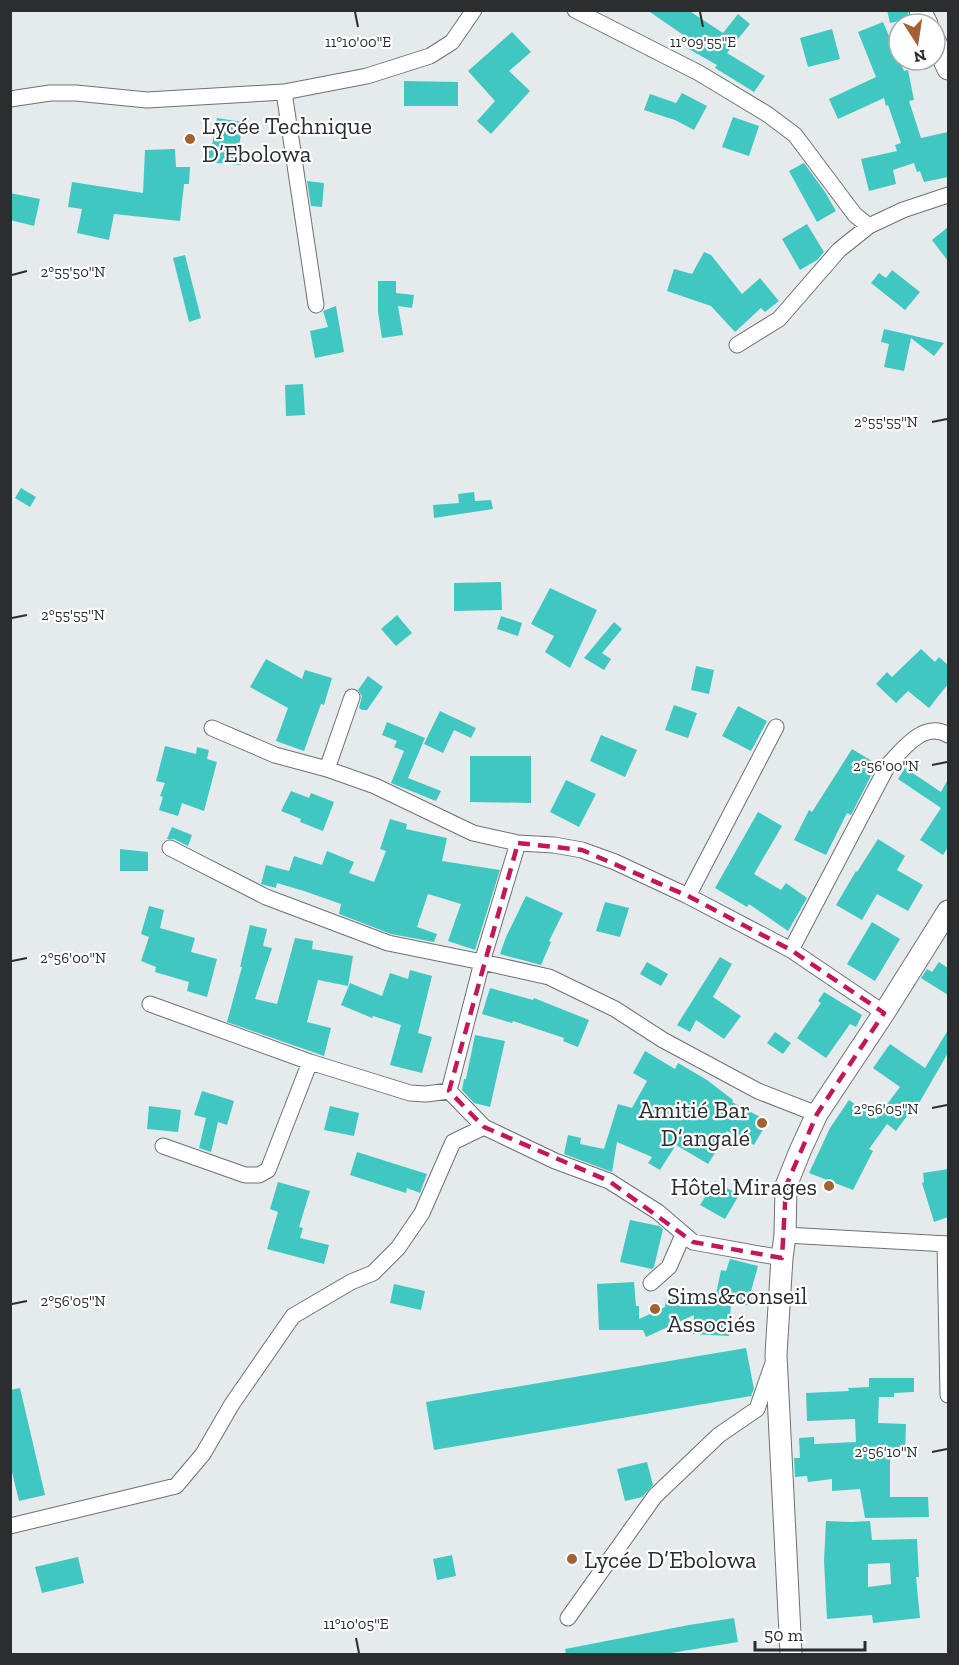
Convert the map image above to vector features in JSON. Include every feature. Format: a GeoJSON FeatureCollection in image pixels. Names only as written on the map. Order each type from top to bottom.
{"type":"FeatureCollection","features":[{"type":"Feature","properties":{"kind":"street"},"geometry":{"type":"LineString","coordinates":[[10,99],[50,93],[76,93],[147,100],[284,92],[367,76],[430,56],[452,42],[474,10]]}},
{"type":"Feature","properties":{"kind":"street"},"geometry":{"type":"LineString","coordinates":[[574,10],[699,73],[786,128],[815,159],[855,215],[869,225]]}},
{"type":"Feature","properties":{"kind":"street"},"geometry":{"type":"LineString","coordinates":[[284,92],[316,305]]}},
{"type":"Feature","properties":{"kind":"street"},"geometry":{"type":"LineString","coordinates":[[737,345],[779,319],[839,250],[869,225],[903,210],[948,195]]}},
{"type":"Feature","properties":{"kind":"street"},"geometry":{"type":"LineString","coordinates":[[327,769],[352,697]]}},
{"type":"Feature","properties":{"kind":"street"},"geometry":{"type":"LineString","coordinates":[[688,896],[776,727]]}},
{"type":"Feature","properties":{"kind":"street"},"geometry":{"type":"LineString","coordinates":[[212,728],[275,755],[327,769],[375,786],[473,833],[518,843],[554,845],[582,850],[615,862],[688,896],[791,950],[884,1013]]}},
{"type":"Feature","properties":{"kind":"street"},"geometry":{"type":"LineString","coordinates":[[791,950],[888,765],[911,740],[927,732],[945,732],[948,735]]}},
{"type":"Feature","properties":{"kind":"street"},"geometry":{"type":"LineString","coordinates":[[449,1091],[482,962],[518,843]]}},
{"type":"Feature","properties":{"kind":"street"},"geometry":{"type":"LineString","coordinates":[[170,848],[266,897],[388,943],[549,978],[615,1009],[663,1040],[758,1091],[818,1114]]}},
{"type":"Feature","properties":{"kind":"street"},"geometry":{"type":"LineString","coordinates":[[791,1654],[776,1355],[785,1235],[786,1186],[818,1114],[948,911]]}},
{"type":"Feature","properties":{"kind":"street"},"geometry":{"type":"LineString","coordinates":[[150,1004],[310,1062],[410,1094],[449,1091]]}},
{"type":"Feature","properties":{"kind":"street"},"geometry":{"type":"LineString","coordinates":[[163,1146],[245,1174],[259,1175],[268,1170],[310,1062]]}},
{"type":"Feature","properties":{"kind":"street"},"geometry":{"type":"LineString","coordinates":[[449,1091],[484,1127],[555,1161],[609,1181],[658,1212],[693,1242],[782,1258]]}},
{"type":"Feature","properties":{"kind":"street"},"geometry":{"type":"LineString","coordinates":[[10,1526],[176,1486],[203,1454],[232,1404],[293,1316],[351,1282],[373,1273],[398,1248],[422,1213],[453,1143],[484,1127]]}},
{"type":"Feature","properties":{"kind":"street"},"geometry":{"type":"LineString","coordinates":[[651,1283],[669,1267],[683,1235]]}},
{"type":"Feature","properties":{"kind":"street"},"geometry":{"type":"LineString","coordinates":[[785,1235],[947,1244],[948,1395]]}},
{"type":"Feature","properties":{"kind":"street"},"geometry":{"type":"LineString","coordinates":[[568,1618],[655,1496],[719,1436],[757,1409],[776,1355]]}},
{"type":"Feature","properties":{"kind":"highlighted area"},"geometry":{"type":"Polygon","coordinates":[[[518,843],[582,850],[688,896],[791,950],[884,1013],[817,1114],[786,1186],[782,1258],[693,1242],[609,1181],[484,1127],[449,1091],[518,843]]]}},
{"type":"Feature","properties":{"kind":"building"},"geometry":{"type":"Polygon","coordinates":[[[647,10],[688,10],[723,33],[738,14],[750,24],[727,53],[765,76],[754,92],[715,68],[717,65],[687,48],[692,41],[647,10]]]}},
{"type":"Feature","properties":{"kind":"building"},"geometry":{"type":"Polygon","coordinates":[[[887,10],[907,10],[908,12],[887,12],[887,10]]]}},
{"type":"Feature","properties":{"kind":"building"},"geometry":{"type":"Polygon","coordinates":[[[883,22],[887,31],[887,72],[908,72],[914,100],[909,101],[921,138],[948,132],[948,177],[924,182],[914,163],[893,170],[896,184],[869,191],[861,159],[897,151],[895,145],[901,143],[884,98],[838,119],[829,99],[876,77],[858,32],[883,22]]]}},
{"type":"Feature","properties":{"kind":"building"},"geometry":{"type":"Polygon","coordinates":[[[832,29],[840,59],[808,67],[800,38],[832,29]]]}},
{"type":"Feature","properties":{"kind":"building"},"geometry":{"type":"Polygon","coordinates":[[[512,32],[531,52],[509,71],[530,91],[491,134],[477,121],[495,101],[468,71],[512,32]]]}},
{"type":"Feature","properties":{"kind":"building"},"geometry":{"type":"Polygon","coordinates":[[[404,81],[458,82],[458,106],[404,106],[404,81]]]}},
{"type":"Feature","properties":{"kind":"building"},"geometry":{"type":"Polygon","coordinates":[[[682,93],[707,106],[694,130],[675,120],[644,110],[650,94],[676,103],[682,93]]]}},
{"type":"Feature","properties":{"kind":"building"},"geometry":{"type":"Polygon","coordinates":[[[733,117],[759,126],[749,156],[722,147],[733,117]]]}},
{"type":"Feature","properties":{"kind":"building"},"geometry":{"type":"Polygon","coordinates":[[[217,118],[243,122],[238,153],[242,153],[241,165],[205,162],[206,150],[211,151],[217,118]]]}},
{"type":"Feature","properties":{"kind":"building"},"geometry":{"type":"Polygon","coordinates":[[[175,149],[176,167],[190,167],[189,184],[184,184],[180,221],[114,214],[109,240],[77,233],[82,209],[68,207],[72,182],[143,193],[145,150],[175,149]]]}},
{"type":"Feature","properties":{"kind":"building"},"geometry":{"type":"Polygon","coordinates":[[[804,163],[836,211],[817,222],[789,171],[804,163]]]}},
{"type":"Feature","properties":{"kind":"building"},"geometry":{"type":"Polygon","coordinates":[[[307,181],[324,183],[322,207],[311,206],[307,181]]]}},
{"type":"Feature","properties":{"kind":"building"},"geometry":{"type":"Polygon","coordinates":[[[10,193],[40,199],[34,226],[10,220],[10,193]]]}},
{"type":"Feature","properties":{"kind":"building"},"geometry":{"type":"Polygon","coordinates":[[[807,224],[824,252],[817,260],[800,270],[782,239],[807,224]]]}},
{"type":"Feature","properties":{"kind":"building"},"geometry":{"type":"Polygon","coordinates":[[[948,227],[948,261],[932,240],[948,227]]]}},
{"type":"Feature","properties":{"kind":"building"},"geometry":{"type":"Polygon","coordinates":[[[704,252],[711,255],[742,294],[760,278],[779,301],[765,312],[761,308],[735,332],[711,306],[667,291],[674,269],[692,274],[704,252]]]}},
{"type":"Feature","properties":{"kind":"building"},"geometry":{"type":"Polygon","coordinates":[[[185,255],[201,318],[189,322],[173,258],[185,255]]]}},
{"type":"Feature","properties":{"kind":"building"},"geometry":{"type":"Polygon","coordinates":[[[892,270],[920,292],[905,310],[871,283],[879,273],[886,278],[892,270]]]}},
{"type":"Feature","properties":{"kind":"building"},"geometry":{"type":"Polygon","coordinates":[[[378,281],[396,281],[396,293],[414,295],[412,308],[398,306],[403,335],[382,338],[378,312],[378,281]]]}},
{"type":"Feature","properties":{"kind":"building"},"geometry":{"type":"Polygon","coordinates":[[[336,306],[344,352],[315,358],[310,331],[328,327],[323,311],[336,306]]]}},
{"type":"Feature","properties":{"kind":"building"},"geometry":{"type":"Polygon","coordinates":[[[884,329],[944,343],[934,356],[911,338],[904,371],[884,367],[889,344],[881,342],[884,329]]]}},
{"type":"Feature","properties":{"kind":"building"},"geometry":{"type":"Polygon","coordinates":[[[303,384],[305,415],[286,416],[285,385],[303,384]]]}},
{"type":"Feature","properties":{"kind":"building"},"geometry":{"type":"Polygon","coordinates":[[[21,488],[36,497],[30,507],[15,498],[21,488]]]}},
{"type":"Feature","properties":{"kind":"building"},"geometry":{"type":"Polygon","coordinates":[[[474,492],[475,501],[491,500],[493,509],[434,518],[433,505],[459,503],[458,494],[474,492]]]}},
{"type":"Feature","properties":{"kind":"building"},"geometry":{"type":"Polygon","coordinates":[[[501,582],[502,610],[454,611],[454,583],[501,582]]]}},
{"type":"Feature","properties":{"kind":"building"},"geometry":{"type":"Polygon","coordinates":[[[550,588],[597,610],[570,668],[545,652],[554,636],[531,624],[550,588]]]}},
{"type":"Feature","properties":{"kind":"building"},"geometry":{"type":"Polygon","coordinates":[[[397,615],[412,633],[396,646],[381,629],[397,615]]]}},
{"type":"Feature","properties":{"kind":"building"},"geometry":{"type":"Polygon","coordinates":[[[501,616],[522,623],[518,636],[497,629],[501,616]]]}},
{"type":"Feature","properties":{"kind":"building"},"geometry":{"type":"Polygon","coordinates":[[[614,622],[622,629],[602,653],[611,659],[604,670],[584,658],[614,622]]]}},
{"type":"Feature","properties":{"kind":"building"},"geometry":{"type":"Polygon","coordinates":[[[921,649],[935,662],[939,657],[948,665],[948,684],[929,708],[908,691],[896,703],[876,684],[887,672],[892,677],[921,649]]]}},
{"type":"Feature","properties":{"kind":"building"},"geometry":{"type":"Polygon","coordinates":[[[266,659],[302,679],[305,670],[332,678],[324,705],[321,704],[304,751],[276,741],[288,708],[250,687],[266,659]]]}},
{"type":"Feature","properties":{"kind":"building"},"geometry":{"type":"Polygon","coordinates":[[[696,666],[714,670],[709,694],[691,690],[696,666]]]}},
{"type":"Feature","properties":{"kind":"building"},"geometry":{"type":"Polygon","coordinates":[[[368,676],[383,687],[367,710],[362,710],[359,708],[362,696],[358,690],[368,676]]]}},
{"type":"Feature","properties":{"kind":"building"},"geometry":{"type":"Polygon","coordinates":[[[674,705],[697,713],[688,738],[665,730],[674,705]]]}},
{"type":"Feature","properties":{"kind":"building"},"geometry":{"type":"Polygon","coordinates":[[[738,706],[767,721],[751,751],[722,736],[738,706]]]}},
{"type":"Feature","properties":{"kind":"building"},"geometry":{"type":"Polygon","coordinates":[[[440,711],[476,728],[471,738],[454,730],[443,753],[424,744],[440,711]]]}},
{"type":"Feature","properties":{"kind":"building"},"geometry":{"type":"Polygon","coordinates":[[[387,722],[425,738],[408,778],[441,791],[436,801],[391,783],[404,751],[394,747],[397,741],[382,735],[387,722]]]}},
{"type":"Feature","properties":{"kind":"building"},"geometry":{"type":"Polygon","coordinates":[[[601,735],[637,750],[625,777],[590,761],[601,735]]]}},
{"type":"Feature","properties":{"kind":"building"},"geometry":{"type":"Polygon","coordinates":[[[165,746],[196,754],[197,747],[209,750],[207,759],[217,762],[204,811],[182,803],[178,816],[159,810],[163,797],[160,796],[165,783],[156,781],[165,746]]]}},
{"type":"Feature","properties":{"kind":"building"},"geometry":{"type":"Polygon","coordinates":[[[852,749],[877,764],[851,815],[847,813],[826,855],[794,840],[809,810],[812,812],[852,749]]]}},
{"type":"Feature","properties":{"kind":"building"},"geometry":{"type":"Polygon","coordinates":[[[470,756],[531,756],[531,803],[470,802],[470,756]]]}},
{"type":"Feature","properties":{"kind":"building"},"geometry":{"type":"Polygon","coordinates":[[[905,768],[941,792],[948,779],[948,847],[943,855],[920,840],[941,808],[898,779],[905,768]]]}},
{"type":"Feature","properties":{"kind":"building"},"geometry":{"type":"Polygon","coordinates":[[[566,780],[596,794],[579,827],[550,812],[566,780]]]}},
{"type":"Feature","properties":{"kind":"building"},"geometry":{"type":"Polygon","coordinates":[[[291,791],[309,798],[311,793],[334,802],[323,831],[281,811],[291,791]]]}},
{"type":"Feature","properties":{"kind":"building"},"geometry":{"type":"Polygon","coordinates":[[[758,812],[782,826],[754,874],[781,890],[786,883],[807,898],[788,931],[749,904],[747,907],[715,888],[758,812]]]}},
{"type":"Feature","properties":{"kind":"building"},"geometry":{"type":"Polygon","coordinates":[[[390,819],[407,824],[406,829],[447,838],[442,861],[500,870],[475,950],[448,941],[461,904],[428,894],[417,927],[437,934],[434,942],[391,934],[339,914],[341,904],[304,891],[277,883],[276,888],[261,884],[266,865],[289,871],[294,856],[322,865],[327,851],[354,862],[349,873],[374,882],[386,851],[380,849],[390,819]]]}},
{"type":"Feature","properties":{"kind":"building"},"geometry":{"type":"Polygon","coordinates":[[[172,827],[192,835],[188,846],[174,839],[167,839],[172,827]]]}},
{"type":"Feature","properties":{"kind":"building"},"geometry":{"type":"Polygon","coordinates":[[[878,839],[905,856],[897,870],[923,885],[908,911],[877,894],[862,920],[836,905],[878,839]]]}},
{"type":"Feature","properties":{"kind":"building"},"geometry":{"type":"Polygon","coordinates":[[[120,849],[148,852],[148,871],[120,871],[120,849]]]}},
{"type":"Feature","properties":{"kind":"building"},"geometry":{"type":"Polygon","coordinates":[[[526,896],[563,913],[549,941],[551,942],[541,965],[500,954],[526,896]]]}},
{"type":"Feature","properties":{"kind":"building"},"geometry":{"type":"Polygon","coordinates":[[[605,902],[629,908],[620,937],[596,931],[605,902]]]}},
{"type":"Feature","properties":{"kind":"building"},"geometry":{"type":"Polygon","coordinates":[[[149,906],[164,910],[160,928],[195,938],[191,952],[217,959],[207,997],[187,991],[189,982],[155,972],[156,967],[141,961],[149,937],[141,934],[149,906]]]}},
{"type":"Feature","properties":{"kind":"building"},"geometry":{"type":"Polygon","coordinates":[[[872,922],[900,939],[875,981],[847,964],[872,922]]]}},
{"type":"Feature","properties":{"kind":"building"},"geometry":{"type":"Polygon","coordinates":[[[250,925],[267,929],[263,946],[272,948],[255,999],[277,1004],[295,938],[313,941],[312,949],[353,956],[348,986],[318,980],[307,1022],[331,1028],[324,1056],[227,1022],[242,967],[240,967],[250,925]]]}},
{"type":"Feature","properties":{"kind":"building"},"geometry":{"type":"Polygon","coordinates":[[[720,957],[732,964],[713,997],[741,1016],[724,1039],[696,1020],[690,1032],[677,1025],[720,957]]]}},
{"type":"Feature","properties":{"kind":"building"},"geometry":{"type":"Polygon","coordinates":[[[647,962],[668,974],[661,986],[640,974],[647,962]]]}},
{"type":"Feature","properties":{"kind":"building"},"geometry":{"type":"Polygon","coordinates":[[[939,962],[948,968],[948,995],[921,978],[927,969],[932,972],[939,962]]]}},
{"type":"Feature","properties":{"kind":"building"},"geometry":{"type":"Polygon","coordinates":[[[410,970],[432,976],[418,1033],[432,1037],[422,1073],[390,1065],[401,1025],[373,1016],[372,1018],[341,1005],[350,983],[382,996],[390,973],[408,979],[410,970]]]}},
{"type":"Feature","properties":{"kind":"building"},"geometry":{"type":"Polygon","coordinates":[[[490,988],[533,1000],[534,998],[589,1020],[578,1047],[563,1041],[564,1038],[513,1021],[512,1023],[482,1014],[490,988]]]}},
{"type":"Feature","properties":{"kind":"building"},"geometry":{"type":"Polygon","coordinates":[[[824,992],[862,1015],[856,1027],[850,1024],[826,1058],[797,1038],[821,1003],[818,1001],[824,992]]]}},
{"type":"Feature","properties":{"kind":"building"},"geometry":{"type":"Polygon","coordinates":[[[948,1030],[948,1053],[915,1110],[912,1109],[896,1131],[887,1124],[869,1149],[873,1151],[853,1190],[809,1173],[830,1128],[849,1100],[876,1119],[900,1087],[873,1068],[890,1044],[925,1068],[948,1030]]]}},
{"type":"Feature","properties":{"kind":"building"},"geometry":{"type":"Polygon","coordinates":[[[775,1032],[791,1043],[783,1054],[767,1043],[775,1032]]]}},
{"type":"Feature","properties":{"kind":"building"},"geometry":{"type":"Polygon","coordinates":[[[475,1035],[505,1041],[490,1107],[474,1103],[462,1090],[475,1035]]]}},
{"type":"Feature","properties":{"kind":"building"},"geometry":{"type":"Polygon","coordinates":[[[645,1051],[675,1069],[678,1063],[707,1080],[733,1100],[732,1102],[768,1121],[754,1145],[727,1131],[713,1151],[715,1153],[708,1164],[676,1145],[660,1170],[648,1163],[652,1157],[617,1142],[612,1172],[564,1154],[568,1135],[581,1138],[580,1144],[604,1149],[618,1104],[632,1108],[647,1081],[633,1073],[645,1051]]]}},
{"type":"Feature","properties":{"kind":"building"},"geometry":{"type":"Polygon","coordinates":[[[202,1091],[234,1101],[227,1125],[218,1122],[211,1152],[199,1148],[206,1118],[194,1115],[202,1091]]]}},
{"type":"Feature","properties":{"kind":"building"},"geometry":{"type":"Polygon","coordinates":[[[149,1106],[181,1110],[178,1132],[147,1129],[149,1106]]]}},
{"type":"Feature","properties":{"kind":"building"},"geometry":{"type":"Polygon","coordinates":[[[330,1106],[359,1113],[354,1136],[324,1130],[330,1106]]]}},
{"type":"Feature","properties":{"kind":"building"},"geometry":{"type":"Polygon","coordinates":[[[357,1152],[427,1174],[420,1193],[407,1188],[406,1193],[350,1175],[357,1152]]]}},
{"type":"Feature","properties":{"kind":"building"},"geometry":{"type":"Polygon","coordinates":[[[948,1169],[948,1217],[934,1222],[922,1183],[924,1182],[923,1173],[948,1169]]]}},
{"type":"Feature","properties":{"kind":"building"},"geometry":{"type":"Polygon","coordinates":[[[715,1181],[739,1195],[725,1219],[700,1205],[715,1181]]]}},
{"type":"Feature","properties":{"kind":"building"},"geometry":{"type":"Polygon","coordinates":[[[278,1182],[310,1191],[299,1227],[303,1228],[300,1238],[329,1245],[324,1264],[267,1249],[278,1212],[270,1209],[278,1182]]]}},
{"type":"Feature","properties":{"kind":"building"},"geometry":{"type":"Polygon","coordinates":[[[630,1220],[659,1226],[663,1229],[652,1269],[620,1262],[630,1220]]]}},
{"type":"Feature","properties":{"kind":"building"},"geometry":{"type":"Polygon","coordinates":[[[730,1259],[758,1266],[751,1291],[753,1291],[751,1306],[731,1302],[729,1336],[693,1334],[694,1315],[646,1337],[643,1330],[599,1330],[597,1284],[634,1282],[639,1319],[665,1307],[666,1298],[715,1299],[721,1270],[726,1271],[730,1259]]]}},
{"type":"Feature","properties":{"kind":"building"},"geometry":{"type":"Polygon","coordinates":[[[394,1284],[425,1291],[421,1310],[390,1303],[394,1284]]]}},
{"type":"Feature","properties":{"kind":"building"},"geometry":{"type":"Polygon","coordinates":[[[746,1348],[754,1389],[751,1396],[434,1450],[426,1402],[746,1348]]]}},
{"type":"Feature","properties":{"kind":"building"},"geometry":{"type":"Polygon","coordinates":[[[869,1378],[914,1378],[914,1392],[894,1393],[894,1397],[879,1397],[878,1423],[906,1424],[905,1452],[890,1452],[890,1497],[928,1497],[929,1517],[865,1518],[860,1489],[832,1491],[832,1479],[808,1482],[807,1476],[795,1477],[794,1458],[800,1458],[799,1438],[814,1437],[814,1444],[856,1442],[855,1419],[807,1421],[806,1393],[849,1391],[848,1388],[869,1387],[869,1378]]]}},
{"type":"Feature","properties":{"kind":"building"},"geometry":{"type":"Polygon","coordinates":[[[20,1388],[45,1495],[19,1501],[10,1464],[10,1390],[20,1388]]]}},
{"type":"Feature","properties":{"kind":"building"},"geometry":{"type":"Polygon","coordinates":[[[647,1462],[653,1485],[642,1497],[625,1501],[617,1469],[647,1462]]]}},
{"type":"Feature","properties":{"kind":"building"},"geometry":{"type":"Polygon","coordinates":[[[826,1521],[870,1521],[872,1540],[917,1539],[919,1577],[916,1577],[920,1618],[873,1623],[872,1615],[827,1619],[824,1561],[826,1521]],[[890,1563],[868,1564],[868,1587],[891,1584],[890,1563]]]}},
{"type":"Feature","properties":{"kind":"building"},"geometry":{"type":"Polygon","coordinates":[[[452,1555],[456,1576],[437,1580],[433,1559],[452,1555]]]}},
{"type":"Feature","properties":{"kind":"building"},"geometry":{"type":"Polygon","coordinates":[[[78,1557],[84,1583],[42,1593],[35,1567],[78,1557]]]}},
{"type":"Feature","properties":{"kind":"building"},"geometry":{"type":"Polygon","coordinates":[[[734,1618],[738,1642],[665,1654],[566,1654],[565,1649],[689,1625],[734,1618]]]}},
{"type":"Feature","properties":{"kind":"place","name":"Lycée Technique D’Ebolowa"},"geometry":{"type":"Point","coordinates":[190,139]}},
{"type":"Feature","properties":{"kind":"place","name":"Amitié Bar D’angalé"},"geometry":{"type":"Point","coordinates":[762,1123]}},
{"type":"Feature","properties":{"kind":"place","name":"Hôtel Mirages"},"geometry":{"type":"Point","coordinates":[829,1186]}},
{"type":"Feature","properties":{"kind":"place","name":"Sims&conseil Associés"},"geometry":{"type":"Point","coordinates":[655,1309]}},
{"type":"Feature","properties":{"kind":"place","name":"Lycée D’Ebolowa"},"geometry":{"type":"Point","coordinates":[572,1559]}}]}
